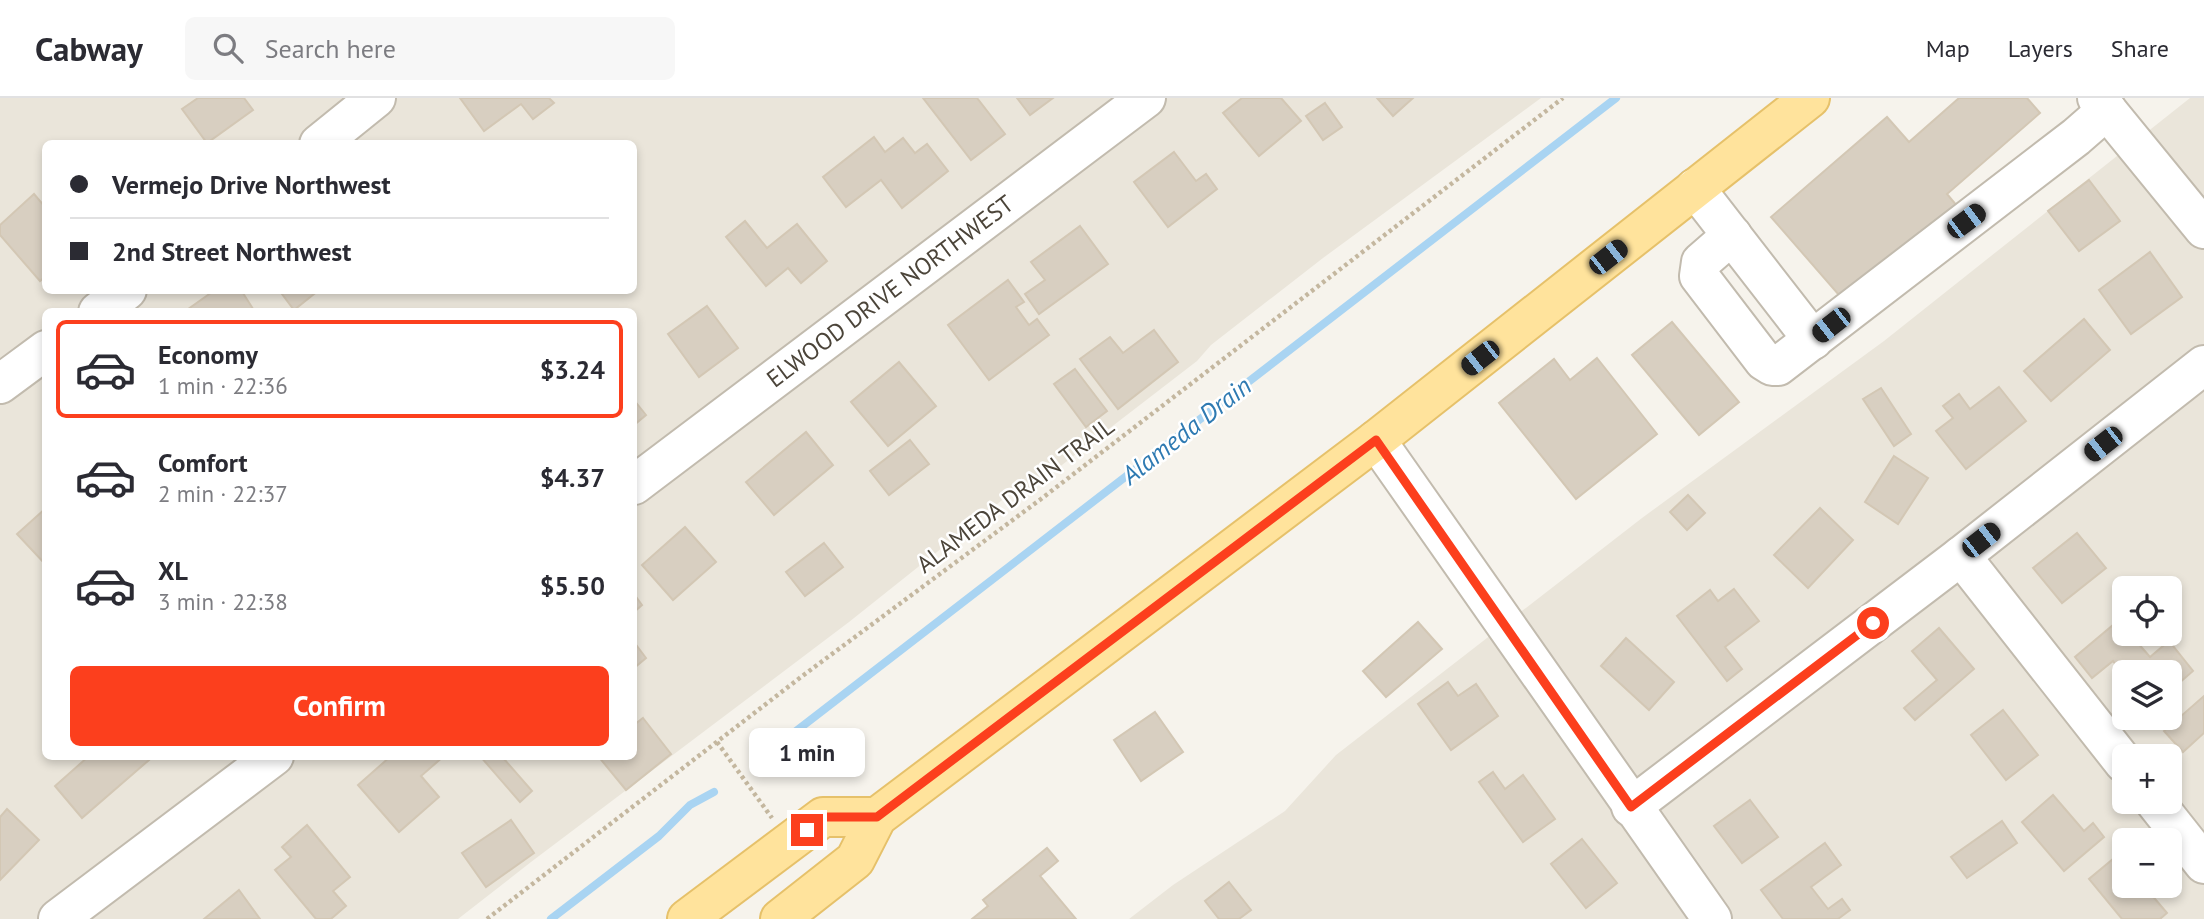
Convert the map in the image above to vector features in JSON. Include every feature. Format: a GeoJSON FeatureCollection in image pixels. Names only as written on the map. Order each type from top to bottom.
{"type":"FeatureCollection","features":[{"type":"Feature","properties":{"kind":"main road"},"geometry":{"type":"LineString","coordinates":[[780,919],[855,860],[877,817],[1376,440],[1810,98]]}},
{"type":"Feature","properties":{"kind":"main road"},"geometry":{"type":"LineString","coordinates":[[687,919],[823,817],[877,817]]}},
{"type":"Feature","properties":{"kind":"street"},"geometry":{"type":"LineString","coordinates":[[323,140],[376,98]]}},
{"type":"Feature","properties":{"kind":"street","name":"ELWOOD DRIVE NORTHWEST"},"geometry":{"type":"LineString","coordinates":[[637,483],[1146,98]]}},
{"type":"Feature","properties":{"kind":"street"},"geometry":{"type":"LineString","coordinates":[[1732,235],[1701,262],[1699,276],[1764,361],[1778,366],[2076,137],[2102,104],[2204,229]]}},
{"type":"Feature","properties":{"kind":"street"},"geometry":{"type":"LineString","coordinates":[[1695,188],[1813,340]]}},
{"type":"Feature","properties":{"kind":"street"},"geometry":{"type":"LineString","coordinates":[[103,308],[122,294]]}},
{"type":"Feature","properties":{"kind":"street"},"geometry":{"type":"LineString","coordinates":[[0,384],[42,353]]}},
{"type":"Feature","properties":{"kind":"street"},"geometry":{"type":"LineString","coordinates":[[1631,807],[1961,556],[2204,365]]}},
{"type":"Feature","properties":{"kind":"street"},"geometry":{"type":"LineString","coordinates":[[1376,440],[1712,919]]}},
{"type":"Feature","properties":{"kind":"street"},"geometry":{"type":"LineString","coordinates":[[1961,556],[2112,748]]}},
{"type":"Feature","properties":{"kind":"street"},"geometry":{"type":"LineString","coordinates":[[58,919],[269,760]]}},
{"type":"Feature","properties":{"kind":"street"},"geometry":{"type":"LineString","coordinates":[[2164,814],[2204,864]]}},
{"type":"Feature","properties":{"kind":"path","name":"ALAMEDA DRAIN TRAIL"},"geometry":{"type":"LineString","coordinates":[[487,919],[1041,499],[1563,98]]}},
{"type":"Feature","properties":{"kind":"path"},"geometry":{"type":"LineString","coordinates":[[717,742],[790,842]]}},
{"type":"Feature","properties":{"kind":"shaded area"},"geometry":{"type":"Polygon","coordinates":[[[0,98],[1541,98],[1323,258],[1211,345],[1197,361],[1023,495],[1016,489],[849,622],[458,919],[0,919],[0,98]]]}},
{"type":"Feature","properties":{"kind":"shaded area"},"geometry":{"type":"Polygon","coordinates":[[[2190,98],[2204,98],[2204,919],[1129,919],[1173,885],[1285,811],[1336,755],[1642,518],[1884,341],[2190,98]]]}},
{"type":"Feature","properties":{"kind":"building"},"geometry":{"type":"Polygon","coordinates":[[[198,98],[244,98],[253,110],[211,140],[205,140],[182,109],[198,98]]]}},
{"type":"Feature","properties":{"kind":"building"},"geometry":{"type":"Polygon","coordinates":[[[460,98],[549,98],[554,103],[533,119],[521,104],[484,131],[460,98]]]}},
{"type":"Feature","properties":{"kind":"building"},"geometry":{"type":"Polygon","coordinates":[[[923,98],[977,98],[1005,134],[971,160],[923,98]]]}},
{"type":"Feature","properties":{"kind":"building"},"geometry":{"type":"Polygon","coordinates":[[[1017,98],[1053,98],[1030,115],[1017,98]]]}},
{"type":"Feature","properties":{"kind":"building"},"geometry":{"type":"Polygon","coordinates":[[[1242,98],[1281,98],[1301,121],[1259,156],[1223,113],[1242,98]]]}},
{"type":"Feature","properties":{"kind":"building"},"geometry":{"type":"Polygon","coordinates":[[[1377,98],[1413,98],[1393,116],[1377,98]]]}},
{"type":"Feature","properties":{"kind":"building"},"geometry":{"type":"Polygon","coordinates":[[[1959,98],[2027,98],[2040,113],[1947,194],[1957,206],[1846,303],[1771,217],[1887,117],[1909,142],[1959,98]]]}},
{"type":"Feature","properties":{"kind":"building"},"geometry":{"type":"Polygon","coordinates":[[[1325,103],[1342,127],[1323,140],[1306,116],[1325,103]]]}},
{"type":"Feature","properties":{"kind":"building"},"geometry":{"type":"Polygon","coordinates":[[[874,137],[885,152],[903,138],[915,153],[927,144],[948,171],[902,208],[881,180],[846,207],[823,177],[874,137]]]}},
{"type":"Feature","properties":{"kind":"building"},"geometry":{"type":"Polygon","coordinates":[[[1174,152],[1196,181],[1206,174],[1217,189],[1168,227],[1134,182],[1174,152]]]}},
{"type":"Feature","properties":{"kind":"building"},"geometry":{"type":"Polygon","coordinates":[[[2089,180],[2120,221],[2079,251],[2048,211],[2089,180]]]}},
{"type":"Feature","properties":{"kind":"building"},"geometry":{"type":"Polygon","coordinates":[[[34,194],[42,203],[40,281],[0,235],[0,225],[34,194]]]}},
{"type":"Feature","properties":{"kind":"building"},"geometry":{"type":"Polygon","coordinates":[[[745,221],[767,248],[797,224],[827,261],[801,283],[788,268],[766,286],[726,237],[745,221]]]}},
{"type":"Feature","properties":{"kind":"building"},"geometry":{"type":"Polygon","coordinates":[[[1080,226],[1108,264],[1039,314],[1025,294],[1045,280],[1031,262],[1080,226]]]}},
{"type":"Feature","properties":{"kind":"building"},"geometry":{"type":"Polygon","coordinates":[[[2150,252],[2182,297],[2131,334],[2099,290],[2150,252]]]}},
{"type":"Feature","properties":{"kind":"building"},"geometry":{"type":"Polygon","coordinates":[[[1008,280],[1024,302],[1016,307],[1029,325],[1037,319],[1049,335],[989,380],[948,325],[1008,280]]]}},
{"type":"Feature","properties":{"kind":"building"},"geometry":{"type":"Polygon","coordinates":[[[209,294],[244,294],[252,308],[190,308],[209,294]]]}},
{"type":"Feature","properties":{"kind":"building"},"geometry":{"type":"Polygon","coordinates":[[[282,294],[314,294],[296,308],[292,308],[282,294]]]}},
{"type":"Feature","properties":{"kind":"building"},"geometry":{"type":"Polygon","coordinates":[[[707,306],[738,348],[699,377],[668,334],[707,306]]]}},
{"type":"Feature","properties":{"kind":"building"},"geometry":{"type":"Polygon","coordinates":[[[2084,319],[2110,350],[2051,401],[2024,371],[2084,319]]]}},
{"type":"Feature","properties":{"kind":"building"},"geometry":{"type":"Polygon","coordinates":[[[1672,322],[1739,402],[1699,435],[1632,355],[1672,322]]]}},
{"type":"Feature","properties":{"kind":"building"},"geometry":{"type":"Polygon","coordinates":[[[1154,330],[1178,362],[1118,409],[1080,359],[1110,337],[1123,353],[1154,330]]]}},
{"type":"Feature","properties":{"kind":"building"},"geometry":{"type":"Polygon","coordinates":[[[1597,358],[1657,434],[1576,499],[1499,403],[1554,359],[1570,380],[1597,358]]]}},
{"type":"Feature","properties":{"kind":"building"},"geometry":{"type":"Polygon","coordinates":[[[899,362],[936,406],[888,446],[851,402],[899,362]]]}},
{"type":"Feature","properties":{"kind":"building"},"geometry":{"type":"Polygon","coordinates":[[[1075,369],[1107,411],[1086,427],[1054,384],[1075,369]]]}},
{"type":"Feature","properties":{"kind":"building"},"geometry":{"type":"Polygon","coordinates":[[[1999,387],[2026,421],[1966,469],[1936,431],[1953,418],[1943,406],[1959,394],[1970,409],[1999,387]]]}},
{"type":"Feature","properties":{"kind":"building"},"geometry":{"type":"Polygon","coordinates":[[[1881,388],[1911,434],[1894,446],[1863,399],[1881,388]]]}},
{"type":"Feature","properties":{"kind":"building"},"geometry":{"type":"Polygon","coordinates":[[[637,404],[646,415],[637,422],[637,404]]]}},
{"type":"Feature","properties":{"kind":"building"},"geometry":{"type":"Polygon","coordinates":[[[806,432],[833,465],[774,515],[746,482],[806,432]]]}},
{"type":"Feature","properties":{"kind":"building"},"geometry":{"type":"Polygon","coordinates":[[[910,440],[929,464],[889,495],[870,471],[910,440]]]}},
{"type":"Feature","properties":{"kind":"building"},"geometry":{"type":"Polygon","coordinates":[[[1894,456],[1928,478],[1898,524],[1865,502],[1894,456]]]}},
{"type":"Feature","properties":{"kind":"building"},"geometry":{"type":"Polygon","coordinates":[[[1688,495],[1705,513],[1687,530],[1670,512],[1688,495]]]}},
{"type":"Feature","properties":{"kind":"building"},"geometry":{"type":"Polygon","coordinates":[[[1820,508],[1853,540],[1808,588],[1774,555],[1820,508]]]}},
{"type":"Feature","properties":{"kind":"building"},"geometry":{"type":"Polygon","coordinates":[[[42,512],[42,561],[17,534],[42,512]]]}},
{"type":"Feature","properties":{"kind":"building"},"geometry":{"type":"Polygon","coordinates":[[[685,527],[716,562],[673,600],[642,565],[685,527]]]}},
{"type":"Feature","properties":{"kind":"building"},"geometry":{"type":"Polygon","coordinates":[[[2077,533],[2106,568],[2062,603],[2033,568],[2077,533]]]}},
{"type":"Feature","properties":{"kind":"building"},"geometry":{"type":"Polygon","coordinates":[[[824,543],[843,567],[805,596],[786,572],[824,543]]]}},
{"type":"Feature","properties":{"kind":"building"},"geometry":{"type":"Polygon","coordinates":[[[1734,589],[1759,621],[1725,647],[1742,669],[1727,681],[1677,616],[1710,590],[1718,601],[1734,589]]]}},
{"type":"Feature","properties":{"kind":"building"},"geometry":{"type":"Polygon","coordinates":[[[1418,622],[1442,649],[1386,697],[1363,671],[1418,622]]]}},
{"type":"Feature","properties":{"kind":"building"},"geometry":{"type":"Polygon","coordinates":[[[2112,626],[2112,646],[2140,646],[2150,657],[2163,646],[2173,646],[2193,671],[2182,681],[2182,660],[2112,660],[2092,678],[2075,657],[2112,626]]]}},
{"type":"Feature","properties":{"kind":"building"},"geometry":{"type":"Polygon","coordinates":[[[1939,628],[1974,669],[1915,720],[1904,708],[1937,680],[1912,651],[1939,628]]]}},
{"type":"Feature","properties":{"kind":"building"},"geometry":{"type":"Polygon","coordinates":[[[1626,638],[1674,682],[1649,710],[1601,666],[1626,638]]]}},
{"type":"Feature","properties":{"kind":"building"},"geometry":{"type":"Polygon","coordinates":[[[637,646],[646,658],[637,666],[637,646]]]}},
{"type":"Feature","properties":{"kind":"building"},"geometry":{"type":"Polygon","coordinates":[[[1448,682],[1458,696],[1476,684],[1498,716],[1451,750],[1418,704],[1448,682]]]}},
{"type":"Feature","properties":{"kind":"building"},"geometry":{"type":"Polygon","coordinates":[[[2204,696],[2204,733],[2183,752],[2182,744],[2176,744],[2164,731],[2182,730],[2182,715],[2204,696]]]}},
{"type":"Feature","properties":{"kind":"building"},"geometry":{"type":"Polygon","coordinates":[[[2003,710],[2038,755],[2006,780],[1971,735],[2003,710]]]}},
{"type":"Feature","properties":{"kind":"building"},"geometry":{"type":"Polygon","coordinates":[[[1155,712],[1183,752],[1141,781],[1114,740],[1155,712]]]}},
{"type":"Feature","properties":{"kind":"building"},"geometry":{"type":"Polygon","coordinates":[[[643,718],[671,754],[626,790],[601,760],[637,760],[637,723],[643,718]]]}},
{"type":"Feature","properties":{"kind":"building"},"geometry":{"type":"Polygon","coordinates":[[[84,760],[149,760],[82,818],[55,786],[84,760]]]}},
{"type":"Feature","properties":{"kind":"building"},"geometry":{"type":"Polygon","coordinates":[[[386,760],[439,760],[421,776],[439,797],[399,832],[358,785],[386,760]]]}},
{"type":"Feature","properties":{"kind":"building"},"geometry":{"type":"Polygon","coordinates":[[[483,760],[505,760],[532,791],[520,802],[483,760]]]}},
{"type":"Feature","properties":{"kind":"building"},"geometry":{"type":"Polygon","coordinates":[[[1493,772],[1505,789],[1523,775],[1555,819],[1523,842],[1479,782],[1493,772]]]}},
{"type":"Feature","properties":{"kind":"building"},"geometry":{"type":"Polygon","coordinates":[[[2053,795],[2084,831],[2093,823],[2104,837],[2064,871],[2022,822],[2053,795]]]}},
{"type":"Feature","properties":{"kind":"building"},"geometry":{"type":"Polygon","coordinates":[[[1750,800],[1778,837],[1742,863],[1714,826],[1750,800]]]}},
{"type":"Feature","properties":{"kind":"building"},"geometry":{"type":"Polygon","coordinates":[[[7,809],[39,840],[0,880],[0,817],[7,809]]]}},
{"type":"Feature","properties":{"kind":"building"},"geometry":{"type":"Polygon","coordinates":[[[511,820],[534,853],[486,887],[462,853],[511,820]]]}},
{"type":"Feature","properties":{"kind":"building"},"geometry":{"type":"Polygon","coordinates":[[[2002,821],[2017,843],[1967,878],[1951,857],[2002,821]]]}},
{"type":"Feature","properties":{"kind":"building"},"geometry":{"type":"Polygon","coordinates":[[[307,825],[350,877],[333,891],[346,906],[331,919],[316,919],[275,870],[291,857],[282,847],[307,825]]]}},
{"type":"Feature","properties":{"kind":"building"},"geometry":{"type":"Polygon","coordinates":[[[1582,839],[1617,883],[1586,908],[1551,864],[1582,839]]]}},
{"type":"Feature","properties":{"kind":"building"},"geometry":{"type":"Polygon","coordinates":[[[1825,843],[1841,865],[1811,887],[1828,909],[1842,899],[1850,910],[1838,919],[1783,919],[1761,890],[1825,843]]]}},
{"type":"Feature","properties":{"kind":"building"},"geometry":{"type":"Polygon","coordinates":[[[1047,848],[1058,861],[1040,876],[1076,919],[972,919],[988,906],[983,900],[1047,848]]]}},
{"type":"Feature","properties":{"kind":"building"},"geometry":{"type":"Polygon","coordinates":[[[2112,860],[2112,898],[2154,898],[2167,913],[2160,919],[2122,919],[2089,879],[2112,860]]]}},
{"type":"Feature","properties":{"kind":"building"},"geometry":{"type":"Polygon","coordinates":[[[1229,882],[1251,910],[1239,919],[1219,919],[1205,901],[1229,882]]]}},
{"type":"Feature","properties":{"kind":"building"},"geometry":{"type":"Polygon","coordinates":[[[239,890],[260,919],[204,919],[239,890]]]}},
{"type":"Feature","properties":{"kind":"waterway","name":"Alameda Drain"},"geometry":{"type":"LineString","coordinates":[[756,762],[1616,98]]}},
{"type":"Feature","properties":{"kind":"waterway","name":"Alameda Drain"},"geometry":{"type":"LineString","coordinates":[[551,919],[659,836],[690,805],[714,792]]}},
{"type":"Feature","properties":{"kind":"route"},"geometry":{"type":"LineString","coordinates":[[807,830],[823,817],[877,817],[1376,440],[1631,807],[1873,623]]}}]}
